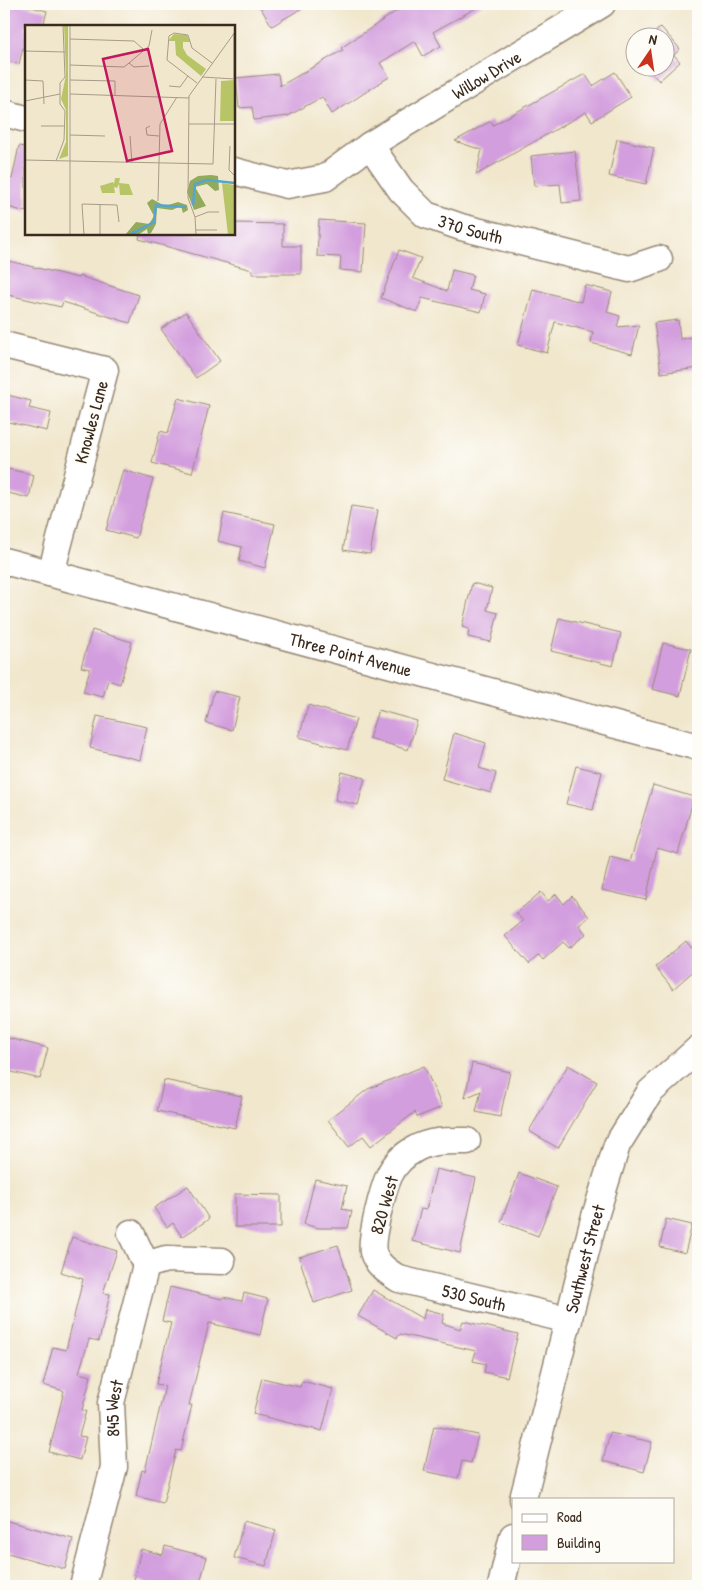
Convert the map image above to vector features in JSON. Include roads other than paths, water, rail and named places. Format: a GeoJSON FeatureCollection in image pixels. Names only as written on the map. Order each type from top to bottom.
{"type":"FeatureCollection","features":[{"type":"Feature","properties":{"kind":"street","name":"Willow Drive"},"geometry":{"type":"LineString","coordinates":[[370,145],[602,4]]}},
{"type":"Feature","properties":{"kind":"street"},"geometry":{"type":"LineString","coordinates":[[4,113],[25,119]]}},
{"type":"Feature","properties":{"kind":"street"},"geometry":{"type":"LineString","coordinates":[[235,171],[287,185],[325,178],[370,145]]}},
{"type":"Feature","properties":{"kind":"street","name":"370 South"},"geometry":{"type":"LineString","coordinates":[[370,145],[402,190],[426,215],[461,227],[629,269],[659,259]]}},
{"type":"Feature","properties":{"kind":"street","name":"Knowles Lane"},"geometry":{"type":"LineString","coordinates":[[4,345],[105,370],[51,573]]}},
{"type":"Feature","properties":{"kind":"street","name":"Three Point Avenue"},"geometry":{"type":"LineString","coordinates":[[4,561],[698,747]]}},
{"type":"Feature","properties":{"kind":"street","name":"Southwest Street"},"geometry":{"type":"LineString","coordinates":[[523,1498],[594,1223],[617,1145],[650,1092],[698,1048]]}},
{"type":"Feature","properties":{"kind":"street","name":"820 West"},"geometry":{"type":"LineString","coordinates":[[382,1268],[373,1251],[374,1234],[389,1176],[397,1162],[416,1149],[438,1141],[467,1141]]}},
{"type":"Feature","properties":{"kind":"street"},"geometry":{"type":"LineString","coordinates":[[131,1233],[146,1265],[166,1259],[222,1261]]}},
{"type":"Feature","properties":{"kind":"street","name":"845 West"},"geometry":{"type":"LineString","coordinates":[[83,1586],[114,1467],[111,1403],[146,1265]]}},
{"type":"Feature","properties":{"kind":"street","name":"530 South"},"geometry":{"type":"LineString","coordinates":[[382,1268],[399,1279],[569,1320]]}},
{"type":"Feature","properties":{"kind":"street"},"geometry":{"type":"LineString","coordinates":[[500,1586],[512,1540]]}}]}
